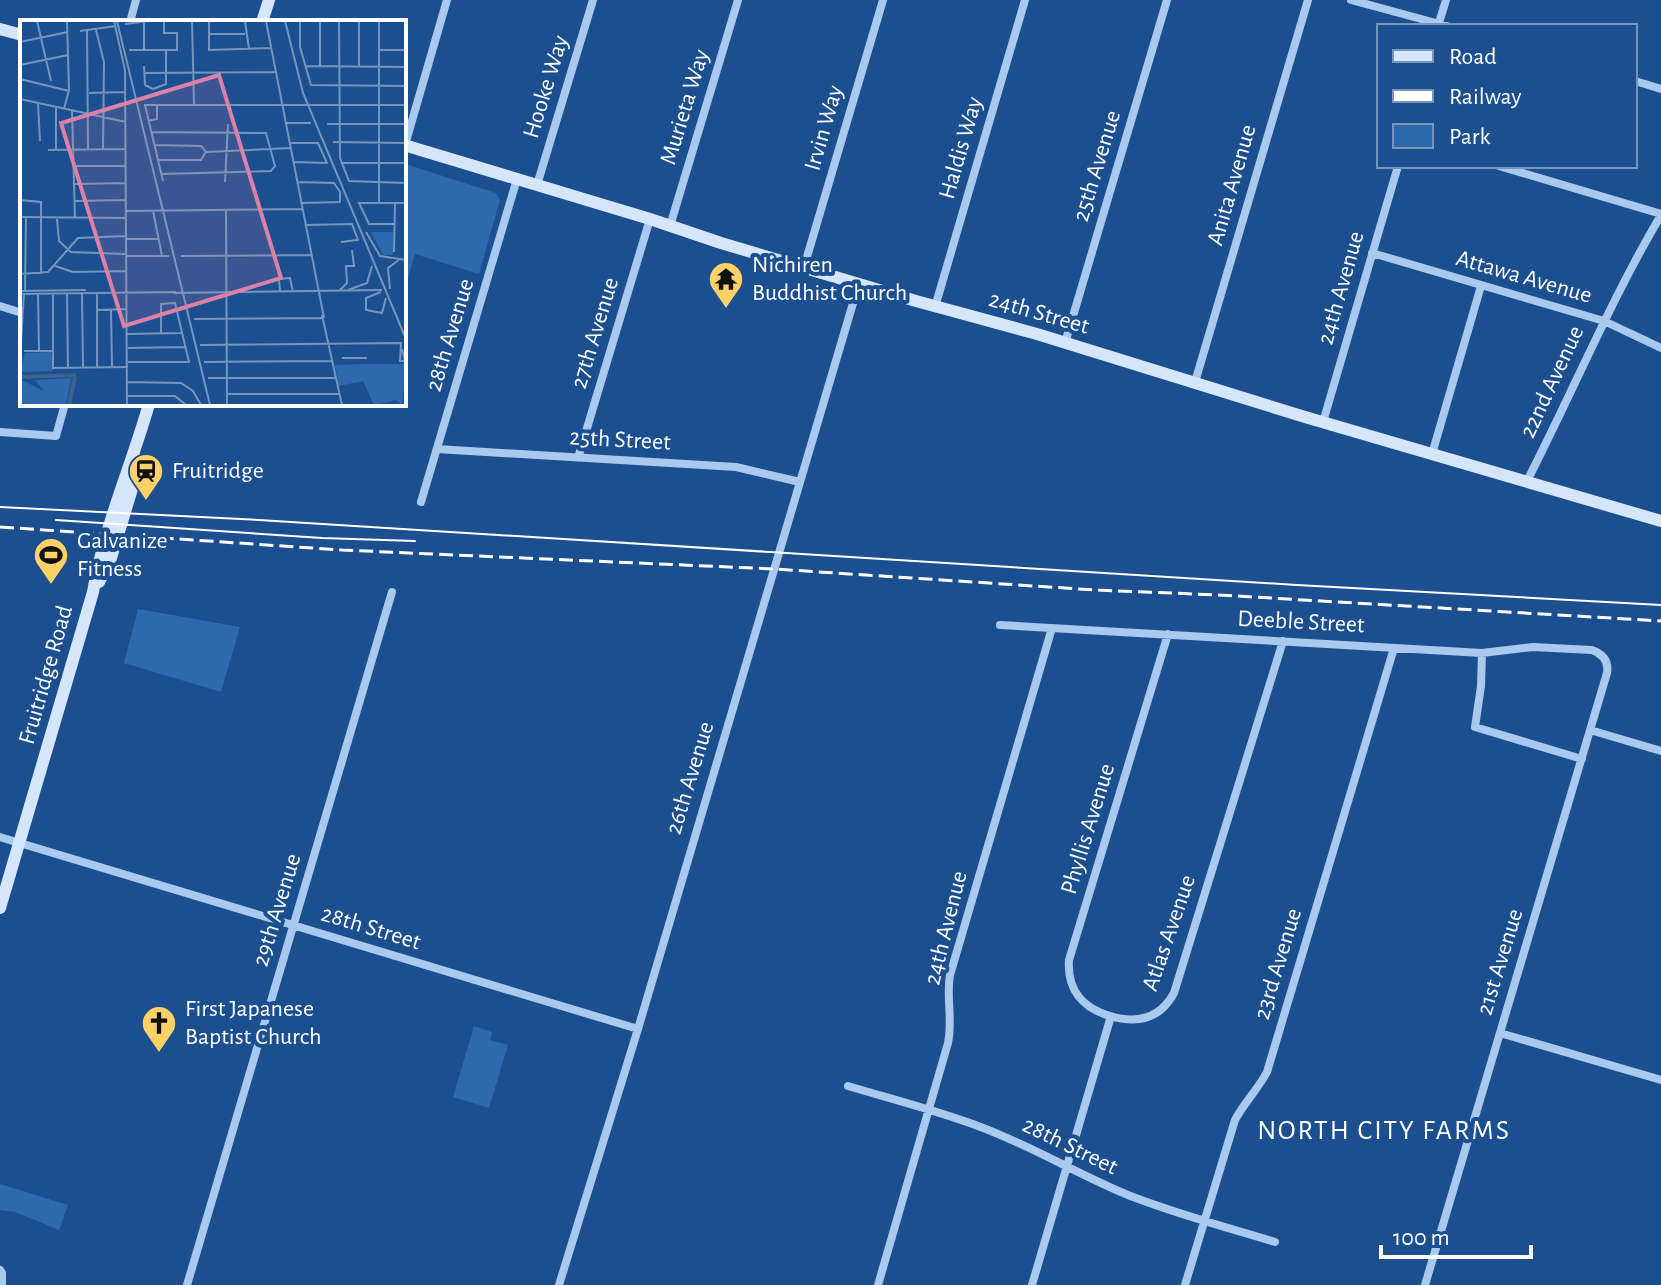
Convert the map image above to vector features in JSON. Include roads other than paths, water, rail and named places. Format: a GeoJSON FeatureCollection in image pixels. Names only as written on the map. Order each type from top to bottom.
{"type":"FeatureCollection","features":[{"type":"Feature","properties":{"kind":"street"},"geometry":{"type":"LineString","coordinates":[[131,20],[136,0]]}},
{"type":"Feature","properties":{"kind":"street"},"geometry":{"type":"LineString","coordinates":[[263,20],[269,0]]}},
{"type":"Feature","properties":{"kind":"street"},"geometry":{"type":"LineString","coordinates":[[406,138],[447,0]]}},
{"type":"Feature","properties":{"kind":"street","name":"Hooke Way"},"geometry":{"type":"LineString","coordinates":[[537,185],[593,0]]}},
{"type":"Feature","properties":{"kind":"street","name":"Murieta Way"},"geometry":{"type":"LineString","coordinates":[[670,226],[738,0]]}},
{"type":"Feature","properties":{"kind":"street","name":"Irvin Way"},"geometry":{"type":"LineString","coordinates":[[804,267],[883,0]]}},
{"type":"Feature","properties":{"kind":"street","name":"Haldis Way"},"geometry":{"type":"LineString","coordinates":[[935,307],[1025,0]]}},
{"type":"Feature","properties":{"kind":"street","name":"25th Avenue"},"geometry":{"type":"LineString","coordinates":[[1065,343],[1167,0]]}},
{"type":"Feature","properties":{"kind":"street","name":"Anita Avenue"},"geometry":{"type":"LineString","coordinates":[[1195,382],[1308,0]]}},
{"type":"Feature","properties":{"kind":"street"},"geometry":{"type":"LineString","coordinates":[[1351,0],[1437,24]]}},
{"type":"Feature","properties":{"kind":"street"},"geometry":{"type":"LineString","coordinates":[[1441,24],[1446,0]]}},
{"type":"Feature","properties":{"kind":"street"},"geometry":{"type":"LineString","coordinates":[[0,29],[20,34]]}},
{"type":"Feature","properties":{"kind":"street"},"geometry":{"type":"LineString","coordinates":[[1637,82],[1661,89]]}},
{"type":"Feature","properties":{"kind":"street","name":"24th Street"},"geometry":{"type":"LineString","coordinates":[[406,146],[935,307],[1661,521]]}},
{"type":"Feature","properties":{"kind":"street","name":"24th Avenue"},"geometry":{"type":"LineString","coordinates":[[1323,422],[1397,168]]}},
{"type":"Feature","properties":{"kind":"street"},"geometry":{"type":"LineString","coordinates":[[1506,168],[1661,214]]}},
{"type":"Feature","properties":{"kind":"street","name":"28th Avenue"},"geometry":{"type":"LineString","coordinates":[[421,502],[517,179]]}},
{"type":"Feature","properties":{"kind":"street","name":"22nd Avenue"},"geometry":{"type":"LineString","coordinates":[[1526,483],[1604,321],[1661,214]]}},
{"type":"Feature","properties":{"kind":"street","name":"27th Avenue"},"geometry":{"type":"LineString","coordinates":[[578,458],[650,219]]}},
{"type":"Feature","properties":{"kind":"street","name":"Attawa Avenue"},"geometry":{"type":"LineString","coordinates":[[1372,253],[1604,321],[1661,348]]}},
{"type":"Feature","properties":{"kind":"street","name":"26th Avenue"},"geometry":{"type":"LineString","coordinates":[[559,1285],[859,283]]}},
{"type":"Feature","properties":{"kind":"street"},"geometry":{"type":"LineString","coordinates":[[1432,454],[1481,286]]}},
{"type":"Feature","properties":{"kind":"street"},"geometry":{"type":"LineString","coordinates":[[0,306],[20,312]]}},
{"type":"Feature","properties":{"kind":"street"},"geometry":{"type":"LineString","coordinates":[[0,432],[56,436],[64,406]]}},
{"type":"Feature","properties":{"kind":"street","name":"Fruitridge Road"},"geometry":{"type":"LineString","coordinates":[[0,908],[93,592],[99,557],[148,406]]}},
{"type":"Feature","properties":{"kind":"street","name":"25th Street"},"geometry":{"type":"LineString","coordinates":[[437,449],[744,468],[800,482]]}},
{"type":"Feature","properties":{"kind":"street","name":"29th Avenue"},"geometry":{"type":"LineString","coordinates":[[187,1285],[392,592]]}},
{"type":"Feature","properties":{"kind":"street","name":"Deeble Street"},"geometry":{"type":"LineString","coordinates":[[1000,625],[1482,653],[1533,647],[1600,652]]}},
{"type":"Feature","properties":{"kind":"street","name":"24th Avenue"},"geometry":{"type":"LineString","coordinates":[[878,1285],[950,1033],[950,975],[1052,628]]}},
{"type":"Feature","properties":{"kind":"street","name":"Phyllis Avenue"},"geometry":{"type":"LineString","coordinates":[[1111,1016],[1090,1008],[1078,997],[1070,979],[1069,960],[1168,634]]}},
{"type":"Feature","properties":{"kind":"street","name":"Atlas Avenue"},"geometry":{"type":"LineString","coordinates":[[1111,1016],[1131,1021],[1152,1016],[1162,1010],[1174,993],[1283,641]]}},
{"type":"Feature","properties":{"kind":"street","name":"23rd Avenue"},"geometry":{"type":"LineString","coordinates":[[1185,1285],[1235,1120],[1267,1072],[1394,648]]}},
{"type":"Feature","properties":{"kind":"street","name":"21st Avenue"},"geometry":{"type":"LineString","coordinates":[[1425,1285],[1608,669],[1600,652]]}},
{"type":"Feature","properties":{"kind":"street"},"geometry":{"type":"LineString","coordinates":[[1482,653],[1475,727],[1582,759]]}},
{"type":"Feature","properties":{"kind":"street"},"geometry":{"type":"LineString","coordinates":[[1590,730],[1661,751]]}},
{"type":"Feature","properties":{"kind":"street","name":"28th Street"},"geometry":{"type":"LineString","coordinates":[[0,837],[638,1029]]}},
{"type":"Feature","properties":{"kind":"street"},"geometry":{"type":"LineString","coordinates":[[1032,1285],[1111,1016]]}},
{"type":"Feature","properties":{"kind":"street"},"geometry":{"type":"LineString","coordinates":[[1500,1033],[1661,1080]]}},
{"type":"Feature","properties":{"kind":"street","name":"28th Street"},"geometry":{"type":"LineString","coordinates":[[848,1086],[1002,1135],[1130,1196],[1275,1242]]}},
{"type":"Feature","properties":{"kind":"street"},"geometry":{"type":"LineString","coordinates":[[0,1270],[2,1285]]}},
{"type":"Feature","properties":{"kind":"tram line"},"geometry":{"type":"LineString","coordinates":[[0,507],[1661,605]]}},
{"type":"Feature","properties":{"kind":"tram line"},"geometry":{"type":"LineString","coordinates":[[56,520],[322,538],[415,541]]}},
{"type":"Feature","properties":{"kind":"railway"},"geometry":{"type":"LineString","coordinates":[[0,527],[342,550],[774,569],[1661,621]]}},
{"type":"Feature","properties":{"kind":"place","name":"Nichiren Buddhist Church"},"geometry":{"type":"Point","coordinates":[726,310]}},
{"type":"Feature","properties":{"kind":"place","name":"Fruitridge"},"geometry":{"type":"Point","coordinates":[146,502]}},
{"type":"Feature","properties":{"kind":"place","name":"Galvanize Fitness"},"geometry":{"type":"Point","coordinates":[51,586]}},
{"type":"Feature","properties":{"kind":"place","name":"First Japanese Baptist Church"},"geometry":{"type":"Point","coordinates":[159,1054]}},
{"type":"Feature","properties":{"kind":"district","name":"NORTH CITY FARMS"},"geometry":{"type":"Point","coordinates":[1384,1131]}}]}
